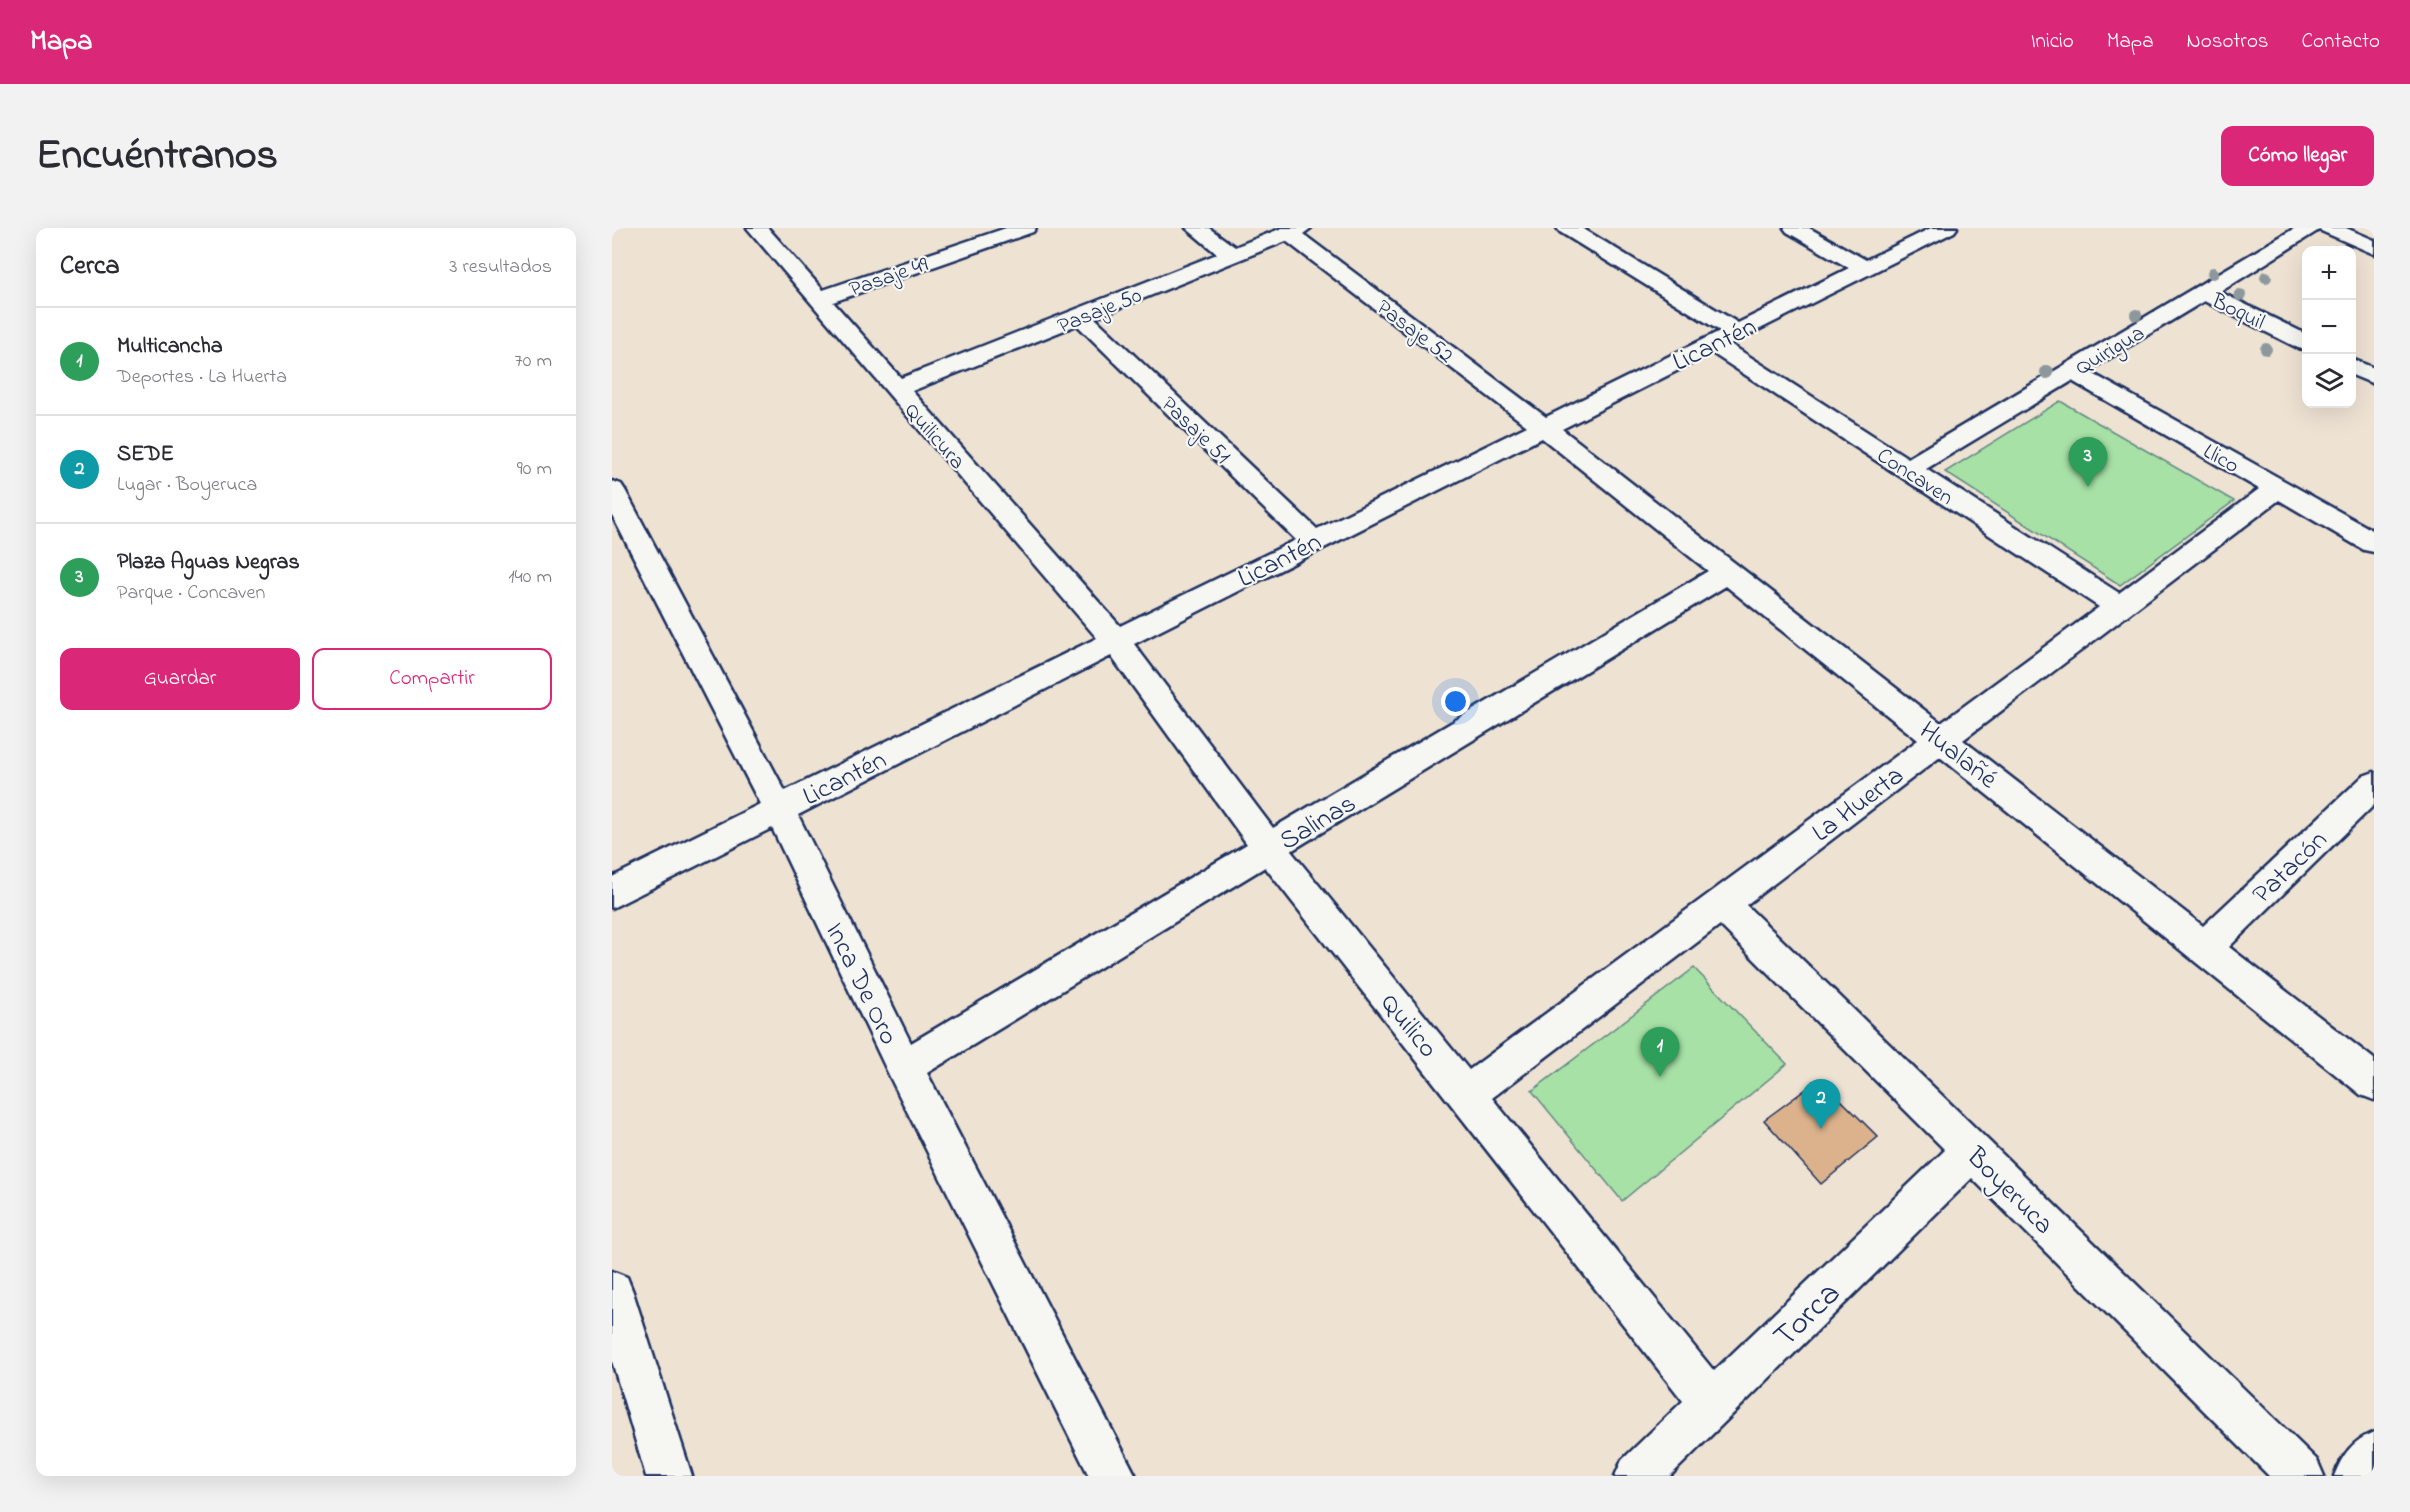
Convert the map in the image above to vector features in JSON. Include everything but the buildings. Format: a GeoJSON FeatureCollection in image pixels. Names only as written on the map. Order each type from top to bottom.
{"type":"FeatureCollection","features":[{"type":"Feature","properties":{"kind":"street","name":"Quilicura"},"geometry":{"type":"LineString","coordinates":[[757,228],[1116,641]]}},
{"type":"Feature","properties":{"kind":"street","name":"Pasaje 49"},"geometry":{"type":"LineString","coordinates":[[819,299],[1026,228]]}},
{"type":"Feature","properties":{"kind":"street"},"geometry":{"type":"LineString","coordinates":[[1196,228],[1232,255]]}},
{"type":"Feature","properties":{"kind":"street"},"geometry":{"type":"LineString","coordinates":[[1567,228],[1737,332]]}},
{"type":"Feature","properties":{"kind":"street"},"geometry":{"type":"LineString","coordinates":[[1794,228],[1865,268]]}},
{"type":"Feature","properties":{"kind":"street","name":"Licantén"},"geometry":{"type":"LineString","coordinates":[[612,893],[1947,228]]}},
{"type":"Feature","properties":{"kind":"street","name":"Quirigua"},"geometry":{"type":"LineString","coordinates":[[1908,469],[2310,228]]}},
{"type":"Feature","properties":{"kind":"street"},"geometry":{"type":"LineString","coordinates":[[2328,228],[2374,248]]}},
{"type":"Feature","properties":{"kind":"street","name":"Pasaje 50"},"geometry":{"type":"LineString","coordinates":[[896,389],[1294,231]]}},
{"type":"Feature","properties":{"kind":"street","name":"Pasaje 52"},"geometry":{"type":"LineString","coordinates":[[1294,231],[1544,427]]}},
{"type":"Feature","properties":{"kind":"street","name":"Boquil"},"geometry":{"type":"LineString","coordinates":[[2203,292],[2302,342]]}},
{"type":"Feature","properties":{"kind":"street","name":"Pasaje 51"},"geometry":{"type":"LineString","coordinates":[[1080,316],[1314,542]]}},
{"type":"Feature","properties":{"kind":"street","name":"Concaven"},"geometry":{"type":"LineString","coordinates":[[1713,343],[2120,606]]}},
{"type":"Feature","properties":{"kind":"street"},"geometry":{"type":"LineString","coordinates":[[2356,368],[2374,377]]}},
{"type":"Feature","properties":{"kind":"street","name":"Llico"},"geometry":{"type":"LineString","coordinates":[[2071,371],[2374,543]]}},
{"type":"Feature","properties":{"kind":"street","name":"Hualañé"},"geometry":{"type":"LineString","coordinates":[[1544,427],[2374,1082]]}},
{"type":"Feature","properties":{"kind":"street","name":"La Huerta"},"geometry":{"type":"LineString","coordinates":[[1466,1095],[2278,488]]}},
{"type":"Feature","properties":{"kind":"street","name":"Inca De Oro"},"geometry":{"type":"LineString","coordinates":[[612,490],[779,810],[904,1067],[1113,1476]]}},
{"type":"Feature","properties":{"kind":"street","name":"Salinas"},"geometry":{"type":"LineString","coordinates":[[904,1067],[1728,572]]}},
{"type":"Feature","properties":{"kind":"street","name":"Quilico"},"geometry":{"type":"LineString","coordinates":[[1116,641],[1270,849],[1712,1403]]}},
{"type":"Feature","properties":{"kind":"street","name":"Patacón"},"geometry":{"type":"LineString","coordinates":[[2204,948],[2374,785]]}},
{"type":"Feature","properties":{"kind":"street","name":"Boyeruca"},"geometry":{"type":"LineString","coordinates":[[1722,904],[2301,1476]]}},
{"type":"Feature","properties":{"kind":"street","name":"Torca"},"geometry":{"type":"LineString","coordinates":[[1638,1476],[1972,1151]]}},
{"type":"Feature","properties":{"kind":"street"},"geometry":{"type":"LineString","coordinates":[[612,1292],[669,1476]]}},
{"type":"Feature","properties":{"kind":"street"},"geometry":{"type":"LineString","coordinates":[[2357,1476],[2374,1454]]}},
{"type":"Feature","properties":{"kind":"green space"},"geometry":{"type":"Polygon","coordinates":[[[2060,401],[2234,501],[2120,585],[1945,472],[2060,401]]]}},
{"type":"Feature","properties":{"kind":"green space"},"geometry":{"type":"Polygon","coordinates":[[[1694,968],[1787,1064],[1622,1201],[1532,1091],[1694,968]]]}},
{"type":"Feature","properties":{"kind":"place","name":"Plaza Aguas Negras"},"geometry":{"type":"Point","coordinates":[2088,487]}},
{"type":"Feature","properties":{"kind":"place","name":"Multicancha"},"geometry":{"type":"Point","coordinates":[1660,1077]}},
{"type":"Feature","properties":{"kind":"place","name":"SEDE"},"geometry":{"type":"Point","coordinates":[1821,1129]}}]}
